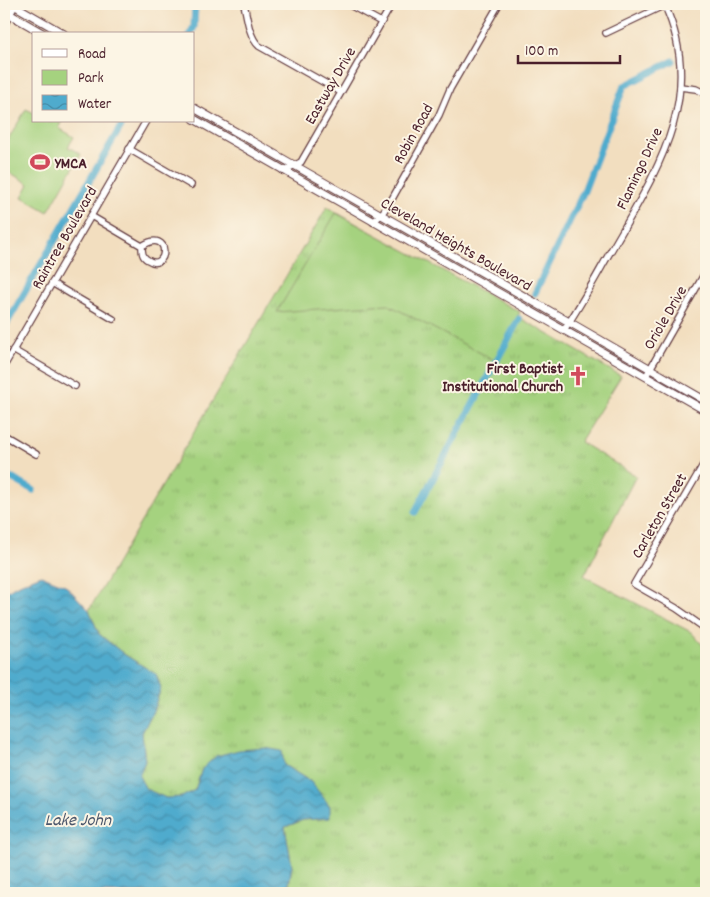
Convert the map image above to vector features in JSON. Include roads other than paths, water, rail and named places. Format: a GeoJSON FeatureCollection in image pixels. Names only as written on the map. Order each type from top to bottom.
{"type":"FeatureCollection","features":[{"type":"Feature","properties":{"kind":"street"},"geometry":{"type":"LineString","coordinates":[[4,25],[7,13],[14,4],[61,32]]}},
{"type":"Feature","properties":{"kind":"street"},"geometry":{"type":"LineString","coordinates":[[244,4],[252,36],[259,46],[341,92]]}},
{"type":"Feature","properties":{"kind":"street"},"geometry":{"type":"LineString","coordinates":[[348,4],[381,22]]}},
{"type":"Feature","properties":{"kind":"street","name":"Eastway Drive"},"geometry":{"type":"LineString","coordinates":[[282,171],[301,162],[392,4]]}},
{"type":"Feature","properties":{"kind":"street","name":"Robin Road"},"geometry":{"type":"LineString","coordinates":[[373,222],[381,215],[392,199],[439,115],[450,89],[499,4]]}},
{"type":"Feature","properties":{"kind":"street"},"geometry":{"type":"LineString","coordinates":[[606,33],[665,4]]}},
{"type":"Feature","properties":{"kind":"street","name":"Flamingo Drive"},"geometry":{"type":"LineString","coordinates":[[564,330],[643,195],[664,152],[674,121],[681,71],[674,27],[665,4]]}},
{"type":"Feature","properties":{"kind":"street"},"geometry":{"type":"LineString","coordinates":[[7,13],[40,32]]}},
{"type":"Feature","properties":{"kind":"street"},"geometry":{"type":"LineString","coordinates":[[680,87],[696,89],[706,94]]}},
{"type":"Feature","properties":{"kind":"street","name":"Cleveland Heights Boulevard"},"geometry":{"type":"LineString","coordinates":[[195,109],[706,401]]}},
{"type":"Feature","properties":{"kind":"street","name":"Cleveland Heights Boulevard"},"geometry":{"type":"LineString","coordinates":[[195,120],[282,171],[706,411]]}},
{"type":"Feature","properties":{"kind":"street","name":"Raintree Boulevard"},"geometry":{"type":"LineString","coordinates":[[4,366],[145,122]]}},
{"type":"Feature","properties":{"kind":"street"},"geometry":{"type":"LineString","coordinates":[[129,149],[191,185]]}},
{"type":"Feature","properties":{"kind":"street"},"geometry":{"type":"LineString","coordinates":[[91,216],[142,246]]}},
{"type":"Feature","properties":{"kind":"street","name":"Oriole Drive"},"geometry":{"type":"LineString","coordinates":[[646,376],[706,271]]}},
{"type":"Feature","properties":{"kind":"street"},"geometry":{"type":"LineString","coordinates":[[477,281],[482,273]]}},
{"type":"Feature","properties":{"kind":"street"},"geometry":{"type":"LineString","coordinates":[[52,283],[114,319]]}},
{"type":"Feature","properties":{"kind":"street"},"geometry":{"type":"LineString","coordinates":[[519,304],[523,296]]}},
{"type":"Feature","properties":{"kind":"street"},"geometry":{"type":"LineString","coordinates":[[13,350],[74,386]]}},
{"type":"Feature","properties":{"kind":"street"},"geometry":{"type":"LineString","coordinates":[[4,435],[36,454]]}},
{"type":"Feature","properties":{"kind":"street","name":"Carleton Street"},"geometry":{"type":"LineString","coordinates":[[706,460],[634,584],[676,608],[706,629]]}},
{"type":"Feature","properties":{"kind":"water","name":"Lake John"},"geometry":{"type":"Polygon","coordinates":[[[41,575],[65,585],[89,610],[99,634],[125,655],[156,674],[161,688],[153,711],[142,733],[145,761],[139,776],[146,789],[166,798],[182,797],[195,790],[202,769],[216,756],[239,750],[265,748],[282,751],[284,765],[311,782],[330,806],[330,818],[303,820],[285,827],[292,866],[287,893],[4,893],[4,593],[41,575]]]}},
{"type":"Feature","properties":{"kind":"waterway"},"geometry":{"type":"LineString","coordinates":[[191,32],[194,27],[195,4]]}},
{"type":"Feature","properties":{"kind":"waterway"},"geometry":{"type":"LineString","coordinates":[[535,293],[584,191],[624,86],[673,61]]}},
{"type":"Feature","properties":{"kind":"waterway"},"geometry":{"type":"LineString","coordinates":[[4,328],[123,122]]}},
{"type":"Feature","properties":{"kind":"waterway"},"geometry":{"type":"LineString","coordinates":[[415,512],[519,319]]}},
{"type":"Feature","properties":{"kind":"waterway"},"geometry":{"type":"LineString","coordinates":[[4,474],[33,490]]}},
{"type":"Feature","properties":{"kind":"place","name":"YMCA"},"geometry":{"type":"Point","coordinates":[40,162]}},
{"type":"Feature","properties":{"kind":"place","name":"First Baptist Institutional Church"},"geometry":{"type":"Point","coordinates":[578,376]}}]}
